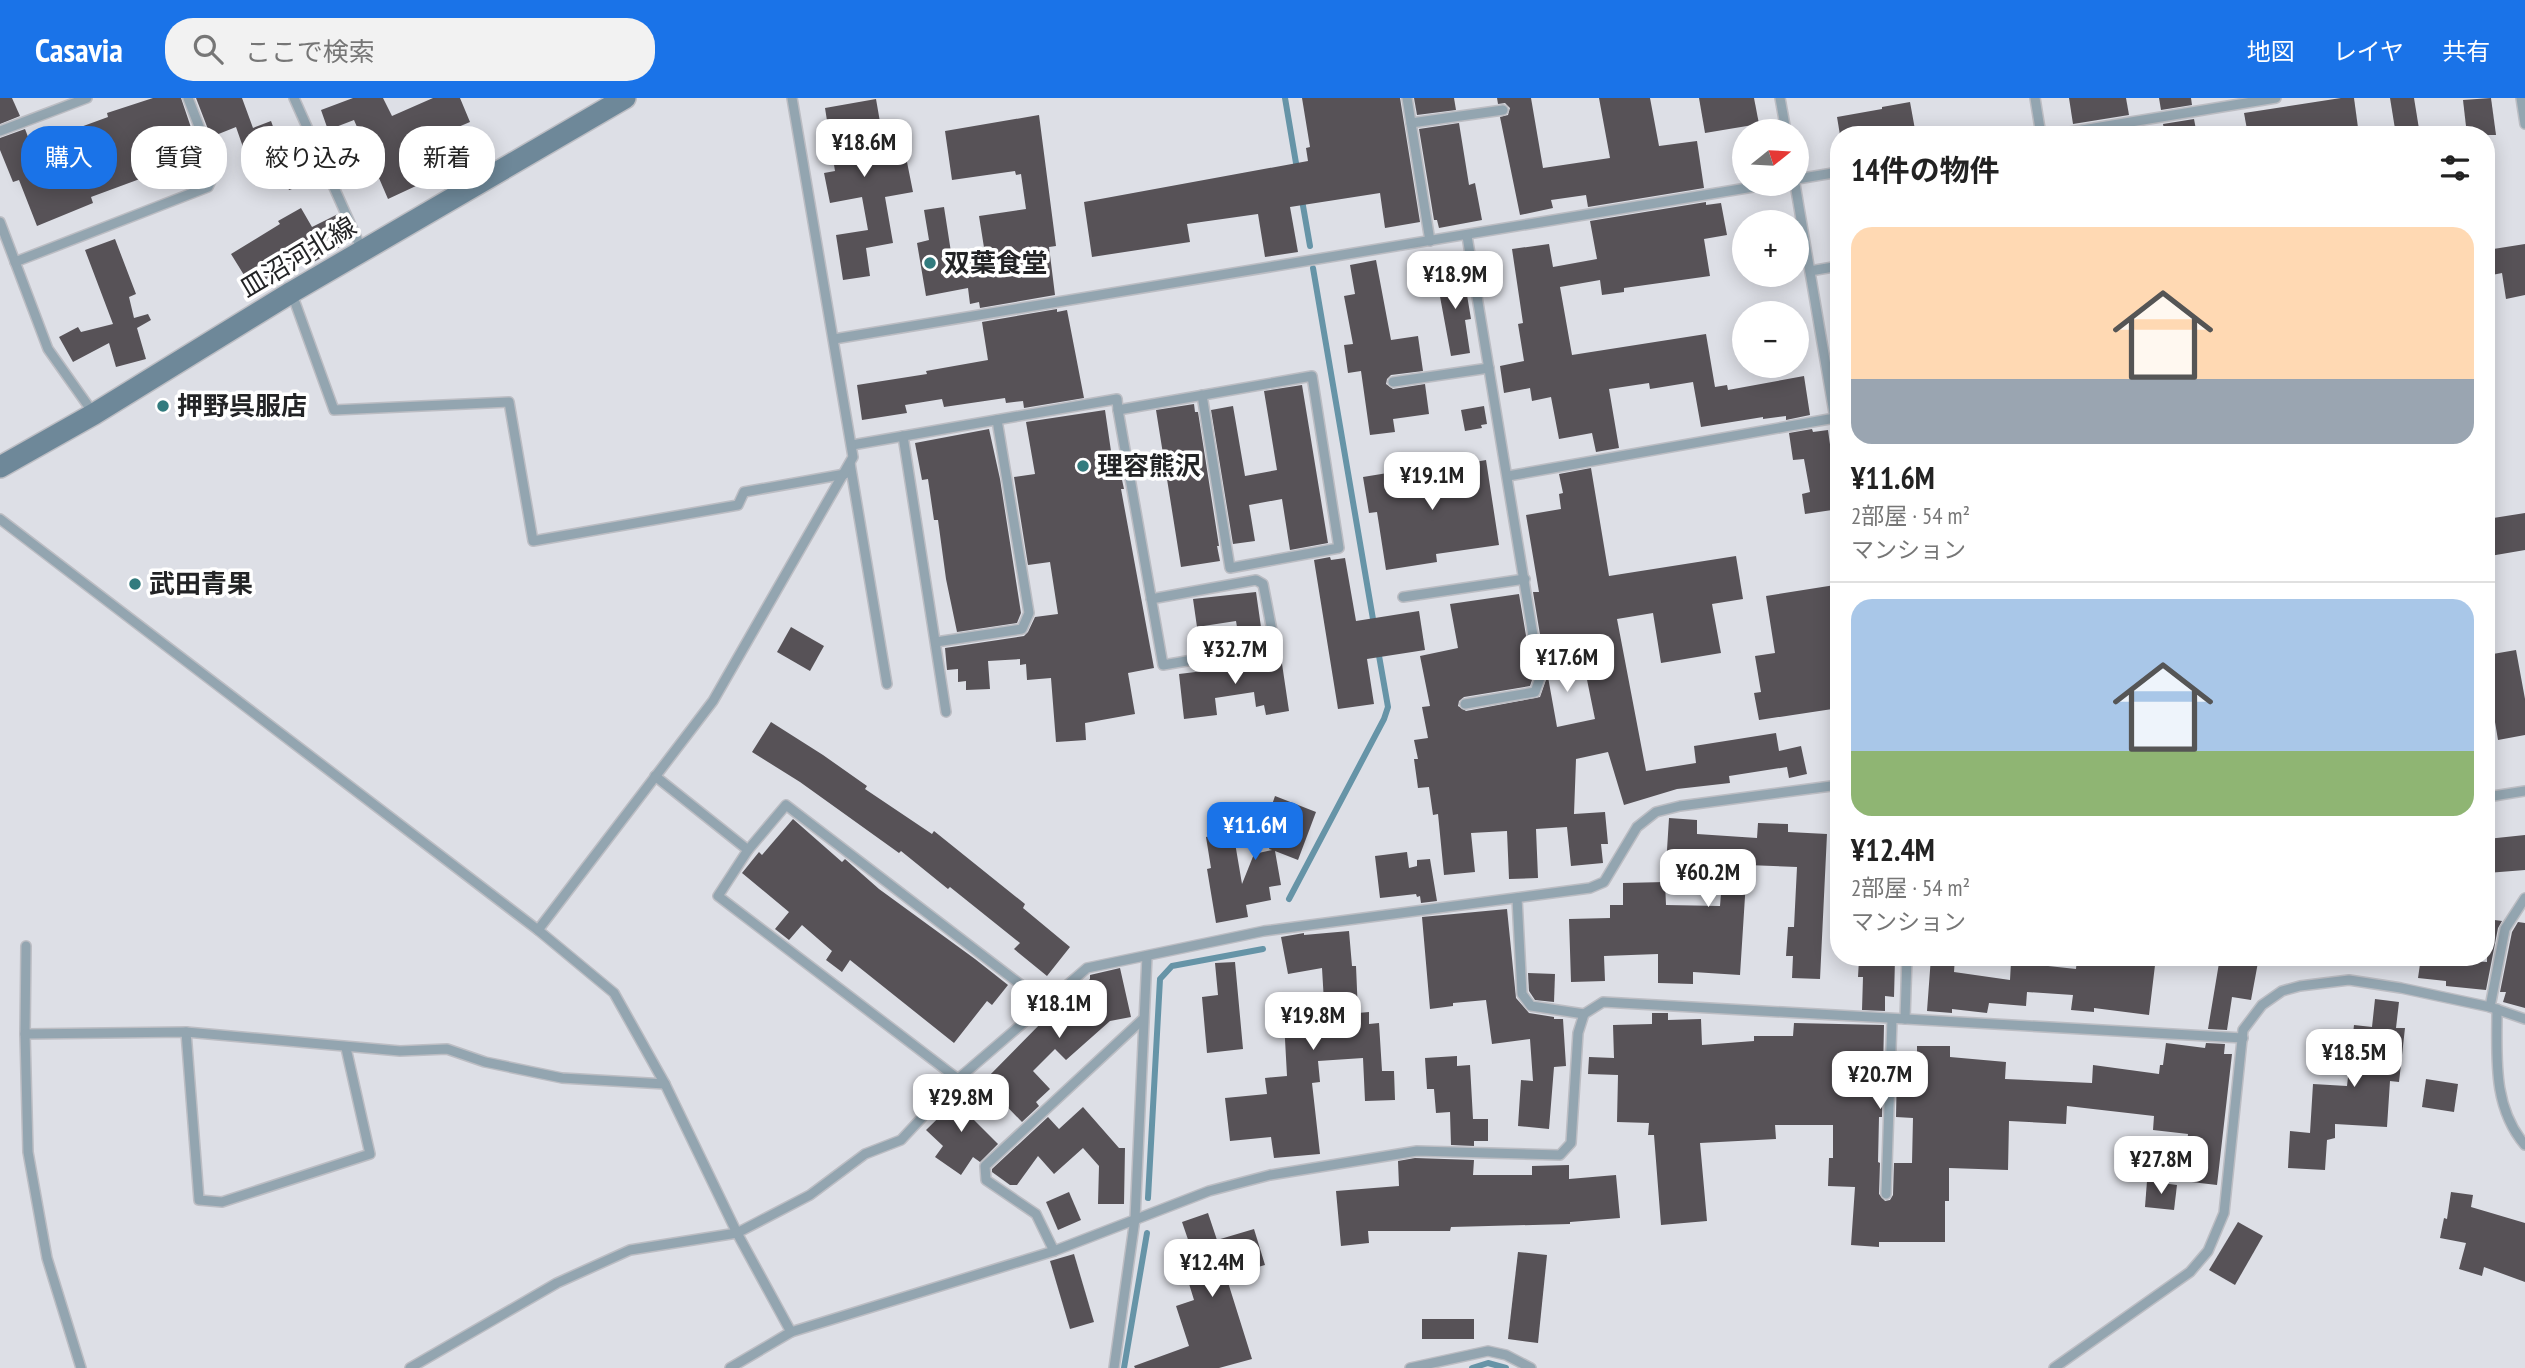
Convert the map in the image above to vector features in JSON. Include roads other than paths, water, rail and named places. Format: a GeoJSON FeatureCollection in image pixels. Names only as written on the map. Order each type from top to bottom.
{"type":"FeatureCollection","features":[{"type":"Feature","properties":{"kind":"main road","name":"皿沼河北線"},"geometry":{"type":"LineString","coordinates":[[0,467],[94,414],[292,292],[625,98]]}},
{"type":"Feature","properties":{"kind":"lane"},"geometry":{"type":"LineString","coordinates":[[0,131],[87,98]]}},
{"type":"Feature","properties":{"kind":"lane"},"geometry":{"type":"LineString","coordinates":[[15,262],[208,187],[216,170],[188,98]]}},
{"type":"Feature","properties":{"kind":"lane"},"geometry":{"type":"LineString","coordinates":[[295,98],[363,251]]}},
{"type":"Feature","properties":{"kind":"lane"},"geometry":{"type":"LineString","coordinates":[[538,930],[713,701],[853,457],[792,98]]}},
{"type":"Feature","properties":{"kind":"lane"},"geometry":{"type":"LineString","coordinates":[[1407,98],[1430,241]]}},
{"type":"Feature","properties":{"kind":"lane"},"geometry":{"type":"LineString","coordinates":[[1780,98],[1784,119]]}},
{"type":"Feature","properties":{"kind":"lane"},"geometry":{"type":"LineString","coordinates":[[2035,98],[2040,126]]}},
{"type":"Feature","properties":{"kind":"lane"},"geometry":{"type":"LineString","coordinates":[[2106,126],[2276,98]]}},
{"type":"Feature","properties":{"kind":"lane"},"geometry":{"type":"LineString","coordinates":[[2522,100],[2525,124]]}},
{"type":"Feature","properties":{"kind":"lane"},"geometry":{"type":"LineString","coordinates":[[1412,123],[1503,110]]}},
{"type":"Feature","properties":{"kind":"lane"},"geometry":{"type":"LineString","coordinates":[[1810,178],[1830,174]]}},
{"type":"Feature","properties":{"kind":"lane"},"geometry":{"type":"LineString","coordinates":[[834,339],[1732,191]]}},
{"type":"Feature","properties":{"kind":"lane"},"geometry":{"type":"LineString","coordinates":[[1798,196],[1830,389]]}},
{"type":"Feature","properties":{"kind":"lane"},"geometry":{"type":"LineString","coordinates":[[0,222],[48,349],[94,414]]}},
{"type":"Feature","properties":{"kind":"lane"},"geometry":{"type":"LineString","coordinates":[[1465,704],[1535,692],[1540,678],[1467,236]]}},
{"type":"Feature","properties":{"kind":"lane"},"geometry":{"type":"LineString","coordinates":[[1810,271],[1830,268]]}},
{"type":"Feature","properties":{"kind":"lane"},"geometry":{"type":"LineString","coordinates":[[292,292],[334,410],[509,402],[533,541],[738,505],[744,492],[845,474]]}},
{"type":"Feature","properties":{"kind":"lane"},"geometry":{"type":"LineString","coordinates":[[1392,382],[1489,368]]}},
{"type":"Feature","properties":{"kind":"lane"},"geometry":{"type":"LineString","coordinates":[[1118,410],[1202,395],[1311,376],[1339,548],[1230,568],[1202,395]]}},
{"type":"Feature","properties":{"kind":"lane"},"geometry":{"type":"LineString","coordinates":[[852,445],[1116,399],[1151,599],[1163,665],[1269,647],[1274,641],[1263,584],[1255,580],[1151,599]]}},
{"type":"Feature","properties":{"kind":"lane"},"geometry":{"type":"LineString","coordinates":[[1508,476],[1830,419]]}},
{"type":"Feature","properties":{"kind":"lane"},"geometry":{"type":"LineString","coordinates":[[936,642],[1022,629],[1029,614],[997,420]]}},
{"type":"Feature","properties":{"kind":"lane"},"geometry":{"type":"LineString","coordinates":[[902,436],[946,712]]}},
{"type":"Feature","properties":{"kind":"lane"},"geometry":{"type":"LineString","coordinates":[[850,463],[887,684]]}},
{"type":"Feature","properties":{"kind":"lane"},"geometry":{"type":"LineString","coordinates":[[0,519],[538,930],[614,993],[665,1084],[737,1233],[791,1332]]}},
{"type":"Feature","properties":{"kind":"lane"},"geometry":{"type":"LineString","coordinates":[[1253,564],[1255,580]]}},
{"type":"Feature","properties":{"kind":"lane"},"geometry":{"type":"LineString","coordinates":[[1403,597],[1525,579]]}},
{"type":"Feature","properties":{"kind":"lane"},"geometry":{"type":"LineString","coordinates":[[655,776],[748,850]]}},
{"type":"Feature","properties":{"kind":"lane"},"geometry":{"type":"LineString","coordinates":[[410,1368],[557,1283],[630,1250],[737,1233],[810,1195],[865,1154],[901,1140],[958,1079],[1087,968],[1264,931],[1590,888],[1604,882],[1637,827],[1656,812],[1680,806],[1830,786]]}},
{"type":"Feature","properties":{"kind":"lane"},"geometry":{"type":"LineString","coordinates":[[2495,796],[2525,791]]}},
{"type":"Feature","properties":{"kind":"lane"},"geometry":{"type":"LineString","coordinates":[[958,1079],[719,895],[748,850],[786,806],[1046,1004]]}},
{"type":"Feature","properties":{"kind":"lane"},"geometry":{"type":"LineString","coordinates":[[1517,898],[1522,994],[1531,1006],[1584,1014]]}},
{"type":"Feature","properties":{"kind":"lane"},"geometry":{"type":"LineString","coordinates":[[2525,898],[2505,929],[2494,1008],[2497,1084],[2508,1121],[2525,1145]]}},
{"type":"Feature","properties":{"kind":"lane"},"geometry":{"type":"LineString","coordinates":[[26,946],[28,1152],[47,1258],[80,1368]]}},
{"type":"Feature","properties":{"kind":"lane"},"geometry":{"type":"LineString","coordinates":[[1114,1368],[1135,1219],[1147,956]]}},
{"type":"Feature","properties":{"kind":"lane"},"geometry":{"type":"LineString","coordinates":[[1905,1019],[1908,966]]}},
{"type":"Feature","properties":{"kind":"lane"},"geometry":{"type":"LineString","coordinates":[[2054,1368],[2190,1272],[2208,1251],[2224,1213],[2244,1030],[2262,1004],[2282,991],[2300,986],[2349,980],[2402,988],[2494,1008],[2525,1019]]}},
{"type":"Feature","properties":{"kind":"lane"},"geometry":{"type":"LineString","coordinates":[[730,1368],[791,1332],[1054,1251],[1209,1191],[1270,1175],[1418,1151],[1560,1155],[1571,1143],[1578,1033],[1584,1014],[1603,1002],[2243,1038]]}},
{"type":"Feature","properties":{"kind":"lane"},"geometry":{"type":"LineString","coordinates":[[1886,1194],[1892,1019]]}},
{"type":"Feature","properties":{"kind":"lane"},"geometry":{"type":"LineString","coordinates":[[1054,1251],[1036,1214],[986,1180],[985,1167],[1142,1020]]}},
{"type":"Feature","properties":{"kind":"lane"},"geometry":{"type":"LineString","coordinates":[[25,1034],[186,1032],[346,1048],[400,1051],[447,1049],[485,1062],[562,1078],[665,1084]]}},
{"type":"Feature","properties":{"kind":"lane"},"geometry":{"type":"LineString","coordinates":[[186,1032],[199,1200],[222,1202],[370,1154],[346,1048]]}},
{"type":"Feature","properties":{"kind":"lane"},"geometry":{"type":"LineString","coordinates":[[1410,1368],[1488,1352],[1506,1354],[1531,1368]]}},
{"type":"Feature","properties":{"kind":"waterway"},"geometry":{"type":"LineString","coordinates":[[1285,98],[1297,169]]}},
{"type":"Feature","properties":{"kind":"waterway"},"geometry":{"type":"LineString","coordinates":[[1302,200],[1310,246]]}},
{"type":"Feature","properties":{"kind":"waterway"},"geometry":{"type":"LineString","coordinates":[[1313,268],[1374,625]]}},
{"type":"Feature","properties":{"kind":"waterway"},"geometry":{"type":"LineString","coordinates":[[1289,899],[1384,719],[1388,707],[1378,650]]}},
{"type":"Feature","properties":{"kind":"waterway"},"geometry":{"type":"LineString","coordinates":[[1148,1198],[1160,979],[1172,966],[1263,949]]}},
{"type":"Feature","properties":{"kind":"waterway"},"geometry":{"type":"LineString","coordinates":[[1124,1368],[1147,1233]]}},
{"type":"Feature","properties":{"kind":"waterway"},"geometry":{"type":"LineString","coordinates":[[1472,1368],[1488,1363],[1506,1368]]}},
{"type":"Feature","properties":{"kind":"place","name":"双葉食堂"},"geometry":{"type":"Point","coordinates":[930,263]}},
{"type":"Feature","properties":{"kind":"place","name":"押野呉服店"},"geometry":{"type":"Point","coordinates":[163,406]}},
{"type":"Feature","properties":{"kind":"place","name":"理容熊沢"},"geometry":{"type":"Point","coordinates":[1083,466]}},
{"type":"Feature","properties":{"kind":"place","name":"武田青果"},"geometry":{"type":"Point","coordinates":[135,584]}}]}
